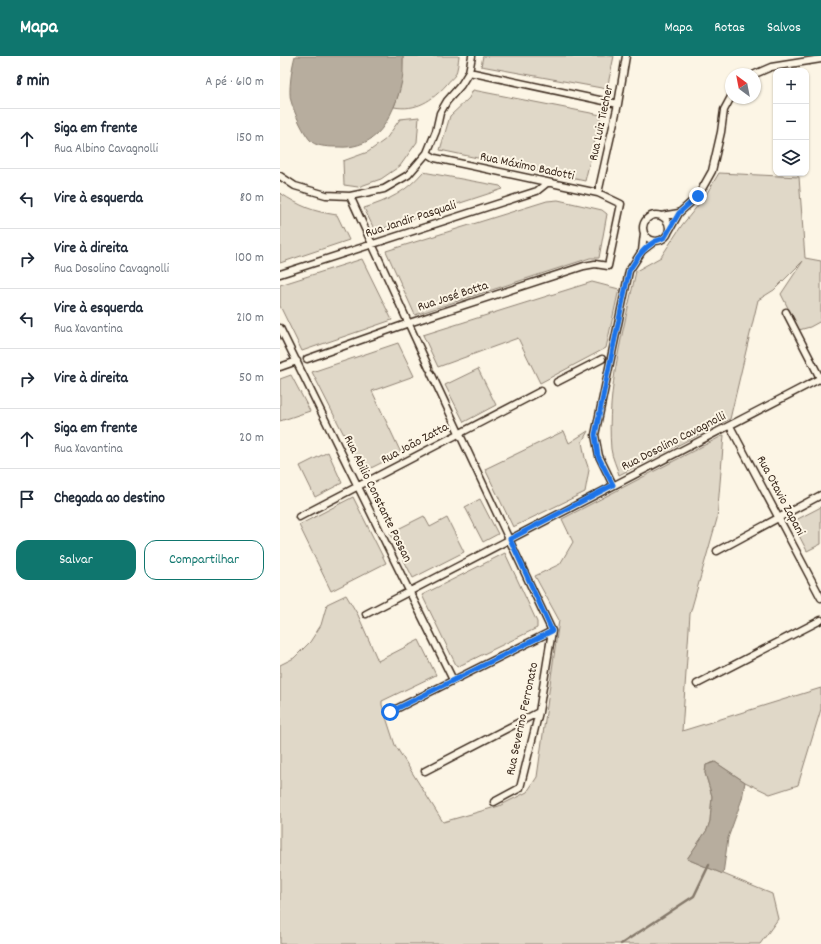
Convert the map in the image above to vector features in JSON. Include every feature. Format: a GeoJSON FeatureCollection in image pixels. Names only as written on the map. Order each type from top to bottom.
{"type":"FeatureCollection","features":[{"type":"Feature","properties":{"kind":"street"},"geometry":{"type":"LineString","coordinates":[[280,176],[295,186],[326,195],[350,196],[384,189],[408,175],[428,153],[436,131],[440,113],[447,101],[461,86],[469,72],[472,56]]}},
{"type":"Feature","properties":{"kind":"street","name":"Rua Luiz Tiecher"},"geometry":{"type":"LineString","coordinates":[[598,193],[618,104],[626,56]]}},
{"type":"Feature","properties":{"kind":"street"},"geometry":{"type":"LineString","coordinates":[[761,71],[771,67],[821,59]]}},
{"type":"Feature","properties":{"kind":"street"},"geometry":{"type":"LineString","coordinates":[[469,72],[618,104]]}},
{"type":"Feature","properties":{"kind":"street"},"geometry":{"type":"LineString","coordinates":[[613,485],[598,456],[595,435],[629,271],[642,251],[655,241],[662,239],[669,231],[679,213],[698,196],[712,171],[724,110],[727,104]]}},
{"type":"Feature","properties":{"kind":"street","name":"Rua Máximo Badotti"},"geometry":{"type":"LineString","coordinates":[[428,153],[435,158],[598,193],[621,204],[608,266]]}},
{"type":"Feature","properties":{"kind":"street","name":"Rua Jandir Pasquali"},"geometry":{"type":"LineString","coordinates":[[280,274],[537,191],[547,183]]}},
{"type":"Feature","properties":{"kind":"street"},"geometry":{"type":"LineString","coordinates":[[350,196],[552,631],[390,712]]}},
{"type":"Feature","properties":{"kind":"street"},"geometry":{"type":"LineString","coordinates":[[642,251],[644,225],[648,218],[657,215],[661,216],[679,213]]}},
{"type":"Feature","properties":{"kind":"street"},"geometry":{"type":"LineString","coordinates":[[661,216],[667,222],[669,231]]}},
{"type":"Feature","properties":{"kind":"street"},"geometry":{"type":"LineString","coordinates":[[644,233],[648,238],[655,241]]}},
{"type":"Feature","properties":{"kind":"street","name":"Rua José Botta"},"geometry":{"type":"LineString","coordinates":[[307,359],[409,323],[584,266],[595,264],[608,266]]}},
{"type":"Feature","properties":{"kind":"street"},"geometry":{"type":"LineString","coordinates":[[786,312],[821,379]]}},
{"type":"Feature","properties":{"kind":"street","name":"Rua Abilio Constante Possan"},"geometry":{"type":"LineString","coordinates":[[280,328],[454,680]]}},
{"type":"Feature","properties":{"kind":"street"},"geometry":{"type":"LineString","coordinates":[[557,382],[602,359]]}},
{"type":"Feature","properties":{"kind":"street"},"geometry":{"type":"LineString","coordinates":[[280,368],[297,361]]}},
{"type":"Feature","properties":{"kind":"street","name":"Rua Dosolino Cavagnolli"},"geometry":{"type":"LineString","coordinates":[[366,614],[613,485],[821,379]]}},
{"type":"Feature","properties":{"kind":"street","name":"Rua João Zatta"},"geometry":{"type":"LineString","coordinates":[[299,517],[541,390]]}},
{"type":"Feature","properties":{"kind":"street","name":"Rua Otavio Zapani"},"geometry":{"type":"LineString","coordinates":[[730,426],[821,598]]}},
{"type":"Feature","properties":{"kind":"street"},"geometry":{"type":"LineString","coordinates":[[717,551],[821,495]]}},
{"type":"Feature","properties":{"kind":"street"},"geometry":{"type":"LineString","coordinates":[[697,684],[821,620]]}},
{"type":"Feature","properties":{"kind":"street","name":"Rua Severino Ferronato"},"geometry":{"type":"LineString","coordinates":[[494,802],[520,788],[539,712],[552,631]]}},
{"type":"Feature","properties":{"kind":"street"},"geometry":{"type":"LineString","coordinates":[[425,771],[539,712]]}},
{"type":"Feature","properties":{"kind":"shaded area"},"geometry":{"type":"Polygon","coordinates":[[[295,56],[403,56],[403,74],[400,90],[386,123],[376,135],[368,141],[354,146],[325,146],[312,142],[300,123],[292,106],[290,97],[295,56]]]}},
{"type":"Feature","properties":{"kind":"shaded area"},"geometry":{"type":"Polygon","coordinates":[[[403,56],[459,56],[455,75],[441,90],[423,103],[416,106],[402,108],[394,107],[401,82],[403,56]]]}},
{"type":"Feature","properties":{"kind":"shaded area"},"geometry":{"type":"Polygon","coordinates":[[[483,56],[614,56],[607,89],[481,66],[483,56]]]}},
{"type":"Feature","properties":{"kind":"shaded area"},"geometry":{"type":"Polygon","coordinates":[[[473,90],[601,115],[585,181],[440,150],[450,116],[469,98],[473,90]]]}},
{"type":"Feature","properties":{"kind":"shaded area"},"geometry":{"type":"Polygon","coordinates":[[[419,117],[417,142],[400,166],[381,179],[358,187],[344,185],[343,161],[368,152],[386,139],[400,119],[419,117]]]}},
{"type":"Feature","properties":{"kind":"shaded area"},"geometry":{"type":"Polygon","coordinates":[[[423,172],[500,186],[503,189],[375,231],[364,208],[389,199],[404,190],[423,172]]]}},
{"type":"Feature","properties":{"kind":"shaded area"},"geometry":{"type":"Polygon","coordinates":[[[719,173],[799,177],[805,258],[821,261],[821,321],[810,327],[799,330],[781,294],[803,261],[774,290],[758,300],[730,419],[619,475],[611,449],[611,404],[621,337],[636,271],[661,257],[682,225],[704,198],[719,173]]]}},
{"type":"Feature","properties":{"kind":"shaded area"},"geometry":{"type":"Polygon","coordinates":[[[280,193],[307,208],[337,215],[349,240],[280,263],[280,193]]]}},
{"type":"Feature","properties":{"kind":"shaded area"},"geometry":{"type":"Polygon","coordinates":[[[558,200],[602,210],[607,214],[599,258],[590,258],[415,315],[386,251],[547,201],[558,200]]]}},
{"type":"Feature","properties":{"kind":"shaded area"},"geometry":{"type":"Polygon","coordinates":[[[362,259],[392,320],[302,351],[280,306],[280,285],[362,259]]]}},
{"type":"Feature","properties":{"kind":"shaded area"},"geometry":{"type":"Polygon","coordinates":[[[592,282],[619,289],[606,348],[540,383],[518,338],[438,367],[423,335],[592,282]]]}},
{"type":"Feature","properties":{"kind":"shaded area"},"geometry":{"type":"Polygon","coordinates":[[[398,343],[414,376],[372,391],[401,453],[363,472],[312,372],[398,343]]]}},
{"type":"Feature","properties":{"kind":"shaded area"},"geometry":{"type":"Polygon","coordinates":[[[478,369],[496,405],[464,422],[445,385],[478,369]]]}},
{"type":"Feature","properties":{"kind":"shaded area"},"geometry":{"type":"Polygon","coordinates":[[[291,375],[310,411],[280,421],[280,379],[291,375]]]}},
{"type":"Feature","properties":{"kind":"shaded area"},"geometry":{"type":"Polygon","coordinates":[[[564,431],[569,443],[588,431],[582,442],[589,470],[585,492],[513,527],[485,469],[564,431]]]}},
{"type":"Feature","properties":{"kind":"shaded area"},"geometry":{"type":"Polygon","coordinates":[[[724,435],[717,519],[690,614],[682,731],[821,688],[821,709],[798,785],[770,794],[745,782],[715,762],[706,765],[705,773],[712,796],[710,821],[707,830],[687,859],[772,894],[778,919],[760,944],[280,944],[280,665],[294,658],[310,642],[321,625],[327,604],[346,595],[358,615],[378,661],[419,640],[436,675],[382,701],[382,705],[395,745],[443,822],[499,806],[527,792],[537,777],[559,620],[535,576],[560,564],[573,542],[562,519],[724,435]]]}},
{"type":"Feature","properties":{"kind":"shaded area"},"geometry":{"type":"Polygon","coordinates":[[[328,452],[342,483],[315,497],[300,466],[328,452]]]}},
{"type":"Feature","properties":{"kind":"shaded area"},"geometry":{"type":"Polygon","coordinates":[[[353,497],[386,563],[331,591],[299,525],[353,497]]]}},
{"type":"Feature","properties":{"kind":"shaded area"},"geometry":{"type":"Polygon","coordinates":[[[480,499],[498,534],[483,542],[465,507],[480,499]]]}},
{"type":"Feature","properties":{"kind":"shaded area"},"geometry":{"type":"Polygon","coordinates":[[[821,507],[821,544],[807,551],[792,522],[821,507]]]}},
{"type":"Feature","properties":{"kind":"shaded area"},"geometry":{"type":"Polygon","coordinates":[[[424,516],[430,527],[447,518],[464,552],[413,578],[390,533],[424,516]]]}},
{"type":"Feature","properties":{"kind":"shaded area"},"geometry":{"type":"Polygon","coordinates":[[[505,553],[537,622],[537,628],[457,667],[422,595],[505,553]]]}},
{"type":"Feature","properties":{"kind":"shaded area"},"geometry":{"type":"Polygon","coordinates":[[[715,762],[745,782],[742,799],[728,838],[723,874],[687,859],[707,830],[710,821],[712,796],[705,773],[706,765],[715,762]]]}},
{"type":"Feature","properties":{"kind":"waterway"},"geometry":{"type":"LineString","coordinates":[[621,944],[694,896],[709,865]]}},
{"type":"Feature","properties":{"kind":"route"},"geometry":{"type":"LineString","coordinates":[[390,712],[552,631],[510,539],[613,485],[598,456],[595,435],[629,271],[642,251],[655,241],[659,241],[665,237],[679,213],[698,196]]}}]}
